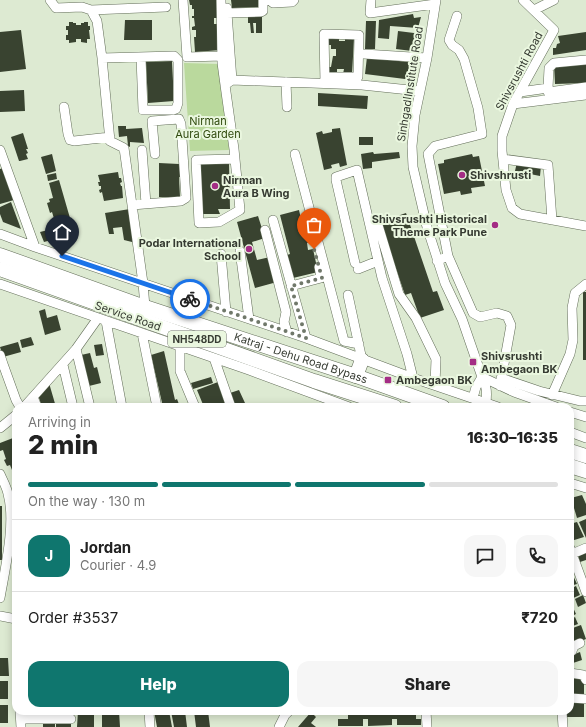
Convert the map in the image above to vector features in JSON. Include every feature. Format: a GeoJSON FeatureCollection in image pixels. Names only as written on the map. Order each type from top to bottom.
{"type":"FeatureCollection","features":[{"type":"Feature","properties":{"kind":"highway","name":"Katraj - Dehu Road Bypass"},"geometry":{"type":"LineString","coordinates":[[0,255],[145,307],[356,376],[432,403]]}},
{"type":"Feature","properties":{"kind":"highway","name":"Katraj - Dehu Road Bypass"},"geometry":{"type":"LineString","coordinates":[[0,269],[314,381],[383,403]]}},
{"type":"Feature","properties":{"kind":"highway"},"geometry":{"type":"LineString","coordinates":[[356,376],[362,360]]}},
{"type":"Feature","properties":{"kind":"highway"},"geometry":{"type":"LineString","coordinates":[[574,452],[586,456]]}},
{"type":"Feature","properties":{"kind":"highway"},"geometry":{"type":"LineString","coordinates":[[574,468],[586,472]]}},
{"type":"Feature","properties":{"kind":"street"},"geometry":{"type":"LineString","coordinates":[[50,0],[56,8],[126,4],[166,7]]}},
{"type":"Feature","properties":{"kind":"street"},"geometry":{"type":"LineString","coordinates":[[183,0],[187,57],[222,56]]}},
{"type":"Feature","properties":{"kind":"street"},"geometry":{"type":"LineString","coordinates":[[221,0],[222,56],[228,82]]}},
{"type":"Feature","properties":{"kind":"street"},"geometry":{"type":"LineString","coordinates":[[227,0],[228,82],[240,210],[219,222],[198,223],[196,160],[235,159]]}},
{"type":"Feature","properties":{"kind":"street"},"geometry":{"type":"LineString","coordinates":[[227,13],[261,12],[263,11],[263,0]]}},
{"type":"Feature","properties":{"kind":"street"},"geometry":{"type":"LineString","coordinates":[[269,0],[272,3],[292,2],[294,0]]}},
{"type":"Feature","properties":{"kind":"street"},"geometry":{"type":"LineString","coordinates":[[371,0],[370,13],[436,2]]}},
{"type":"Feature","properties":{"kind":"street","name":"Shivsrushti Road"},"geometry":{"type":"LineString","coordinates":[[523,0],[554,30],[513,104],[502,136],[506,190],[512,208],[520,214],[586,226]]}},
{"type":"Feature","properties":{"kind":"street"},"geometry":{"type":"LineString","coordinates":[[534,10],[554,0]]}},
{"type":"Feature","properties":{"kind":"street","name":"Sinhgad Institute Road"},"geometry":{"type":"LineString","coordinates":[[436,2],[427,58],[419,91],[412,146],[413,167],[427,227],[444,283],[462,319],[482,377],[486,384],[486,403]]}},
{"type":"Feature","properties":{"kind":"street"},"geometry":{"type":"LineString","coordinates":[[87,6],[97,21],[110,140],[124,148],[145,307]]}},
{"type":"Feature","properties":{"kind":"street"},"geometry":{"type":"LineString","coordinates":[[457,16],[449,40],[452,45],[459,50],[464,59],[478,108],[482,134],[434,146],[428,154],[448,256],[474,313],[480,317],[496,313],[507,316],[512,325],[501,382]]}},
{"type":"Feature","properties":{"kind":"street"},"geometry":{"type":"LineString","coordinates":[[228,82],[286,82],[324,80],[358,77],[359,35],[324,34],[324,80]]}},
{"type":"Feature","properties":{"kind":"street"},"geometry":{"type":"LineString","coordinates":[[364,54],[427,58]]}},
{"type":"Feature","properties":{"kind":"street"},"geometry":{"type":"LineString","coordinates":[[102,58],[171,56],[176,58],[178,60],[178,103],[176,109],[143,110],[141,57]]}},
{"type":"Feature","properties":{"kind":"street"},"geometry":{"type":"LineString","coordinates":[[586,60],[554,64],[549,68],[548,92],[586,87]]}},
{"type":"Feature","properties":{"kind":"street"},"geometry":{"type":"LineString","coordinates":[[324,80],[419,91]]}},
{"type":"Feature","properties":{"kind":"street"},"geometry":{"type":"LineString","coordinates":[[286,82],[287,107]]}},
{"type":"Feature","properties":{"kind":"street"},"geometry":{"type":"LineString","coordinates":[[520,92],[548,88]]}},
{"type":"Feature","properties":{"kind":"street"},"geometry":{"type":"LineString","coordinates":[[513,104],[586,95]]}},
{"type":"Feature","properties":{"kind":"street"},"geometry":{"type":"LineString","coordinates":[[64,107],[70,140],[110,137]]}},
{"type":"Feature","properties":{"kind":"street"},"geometry":{"type":"LineString","coordinates":[[132,204],[181,201],[186,198],[182,124],[179,120],[152,121],[155,154]]}},
{"type":"Feature","properties":{"kind":"street"},"geometry":{"type":"LineString","coordinates":[[0,150],[35,247]]}},
{"type":"Feature","properties":{"kind":"street"},"geometry":{"type":"LineString","coordinates":[[142,150],[146,204]]}},
{"type":"Feature","properties":{"kind":"street"},"geometry":{"type":"LineString","coordinates":[[295,154],[344,341],[359,344]]}},
{"type":"Feature","properties":{"kind":"street"},"geometry":{"type":"LineString","coordinates":[[503,159],[548,165],[552,220]]}},
{"type":"Feature","properties":{"kind":"street"},"geometry":{"type":"LineString","coordinates":[[378,261],[356,266],[336,177],[357,170],[382,278],[407,354],[413,378]]}},
{"type":"Feature","properties":{"kind":"street"},"geometry":{"type":"LineString","coordinates":[[291,286],[322,278],[303,207]]}},
{"type":"Feature","properties":{"kind":"street"},"geometry":{"type":"LineString","coordinates":[[273,220],[306,338]]}},
{"type":"Feature","properties":{"kind":"street"},"geometry":{"type":"LineString","coordinates":[[378,225],[399,294],[416,318],[436,359],[435,385]]}},
{"type":"Feature","properties":{"kind":"street"},"geometry":{"type":"LineString","coordinates":[[265,230],[286,312],[284,322],[287,332]]}},
{"type":"Feature","properties":{"kind":"street"},"geometry":{"type":"LineString","coordinates":[[0,234],[306,338],[362,360],[486,403]]}},
{"type":"Feature","properties":{"kind":"street"},"geometry":{"type":"LineString","coordinates":[[240,251],[249,319]]}},
{"type":"Feature","properties":{"kind":"street"},"geometry":{"type":"LineString","coordinates":[[221,254],[226,312]]}},
{"type":"Feature","properties":{"kind":"street"},"geometry":{"type":"LineString","coordinates":[[437,261],[448,256]]}},
{"type":"Feature","properties":{"kind":"street","name":"Service Road"},"geometry":{"type":"LineString","coordinates":[[0,284],[249,370],[338,403]]}},
{"type":"Feature","properties":{"kind":"street"},"geometry":{"type":"LineString","coordinates":[[552,395],[570,354],[573,340],[572,308],[575,293],[586,284]]}},
{"type":"Feature","properties":{"kind":"street"},"geometry":{"type":"LineString","coordinates":[[348,295],[362,360]]}},
{"type":"Feature","properties":{"kind":"street"},"geometry":{"type":"LineString","coordinates":[[28,403],[102,319]]}},
{"type":"Feature","properties":{"kind":"street"},"geometry":{"type":"LineString","coordinates":[[102,319],[121,403]]}},
{"type":"Feature","properties":{"kind":"street"},"geometry":{"type":"LineString","coordinates":[[142,333],[156,403]]}},
{"type":"Feature","properties":{"kind":"street"},"geometry":{"type":"LineString","coordinates":[[180,346],[180,371],[193,403]]}},
{"type":"Feature","properties":{"kind":"street"},"geometry":{"type":"LineString","coordinates":[[76,349],[89,403]]}},
{"type":"Feature","properties":{"kind":"street"},"geometry":{"type":"LineString","coordinates":[[214,358],[231,403]]}},
{"type":"Feature","properties":{"kind":"street"},"geometry":{"type":"LineString","coordinates":[[1,361],[18,403]]}},
{"type":"Feature","properties":{"kind":"street"},"geometry":{"type":"LineString","coordinates":[[62,364],[72,403]]}},
{"type":"Feature","properties":{"kind":"street"},"geometry":{"type":"LineString","coordinates":[[473,398],[476,387],[482,377],[552,395],[586,401]]}},
{"type":"Feature","properties":{"kind":"street"},"geometry":{"type":"LineString","coordinates":[[501,382],[514,392],[545,403]]}},
{"type":"Feature","properties":{"kind":"street"},"geometry":{"type":"LineString","coordinates":[[33,397],[35,403]]}},
{"type":"Feature","properties":{"kind":"street"},"geometry":{"type":"LineString","coordinates":[[574,413],[586,417]]}},
{"type":"Feature","properties":{"kind":"street"},"geometry":{"type":"LineString","coordinates":[[0,428],[12,418]]}},
{"type":"Feature","properties":{"kind":"street"},"geometry":{"type":"LineString","coordinates":[[574,434],[586,438]]}},
{"type":"Feature","properties":{"kind":"street"},"geometry":{"type":"LineString","coordinates":[[0,474],[3,490],[8,494],[11,512],[9,549],[3,567],[0,598]]}},
{"type":"Feature","properties":{"kind":"street"},"geometry":{"type":"LineString","coordinates":[[574,484],[586,488]]}},
{"type":"Feature","properties":{"kind":"street"},"geometry":{"type":"LineString","coordinates":[[574,550],[586,548]]}},
{"type":"Feature","properties":{"kind":"street"},"geometry":{"type":"LineString","coordinates":[[574,559],[586,592]]}},
{"type":"Feature","properties":{"kind":"street"},"geometry":{"type":"LineString","coordinates":[[0,616],[12,618]]}},
{"type":"Feature","properties":{"kind":"street"},"geometry":{"type":"LineString","coordinates":[[574,646],[580,643]]}},
{"type":"Feature","properties":{"kind":"street"},"geometry":{"type":"LineString","coordinates":[[574,673],[583,674],[586,680]]}},
{"type":"Feature","properties":{"kind":"street"},"geometry":{"type":"LineString","coordinates":[[574,698],[586,699]]}},
{"type":"Feature","properties":{"kind":"street"},"geometry":{"type":"LineString","coordinates":[[149,715],[150,727]]}},
{"type":"Feature","properties":{"kind":"street"},"geometry":{"type":"LineString","coordinates":[[279,727],[285,715]]}},
{"type":"Feature","properties":{"kind":"street"},"geometry":{"type":"LineString","coordinates":[[426,715],[427,727]]}},
{"type":"Feature","properties":{"kind":"street"},"geometry":{"type":"LineString","coordinates":[[562,715],[563,727]]}},
{"type":"Feature","properties":{"kind":"street"},"geometry":{"type":"LineString","coordinates":[[21,719],[71,719]]}},
{"type":"Feature","properties":{"kind":"green space","name":"Nirman Aura Garden"},"geometry":{"type":"Polygon","coordinates":[[[184,63],[220,64],[226,107],[229,150],[190,151],[184,63]]]}},
{"type":"Feature","properties":{"kind":"building"},"geometry":{"type":"Polygon","coordinates":[[[189,0],[217,0],[218,18],[214,18],[214,24],[218,24],[221,50],[195,52],[194,37],[196,37],[196,30],[192,30],[192,27],[195,26],[194,18],[192,18],[192,16],[194,16],[194,9],[192,9],[192,5],[190,5],[189,0]]]}},
{"type":"Feature","properties":{"kind":"building"},"geometry":{"type":"Polygon","coordinates":[[[231,0],[260,0],[261,7],[232,8],[231,0]]]}},
{"type":"Feature","properties":{"kind":"building"},"geometry":{"type":"Polygon","coordinates":[[[413,14],[414,18],[421,17],[418,28],[390,26],[389,39],[378,38],[379,20],[413,14]]]}},
{"type":"Feature","properties":{"kind":"building"},"geometry":{"type":"Polygon","coordinates":[[[262,16],[262,33],[256,33],[256,23],[253,23],[254,33],[251,33],[248,17],[262,16]]]}},
{"type":"Feature","properties":{"kind":"building"},"geometry":{"type":"Polygon","coordinates":[[[125,20],[152,20],[152,40],[124,40],[125,20]]]}},
{"type":"Feature","properties":{"kind":"building"},"geometry":{"type":"Polygon","coordinates":[[[366,21],[376,21],[375,49],[365,49],[366,21]]]}},
{"type":"Feature","properties":{"kind":"building"},"geometry":{"type":"Polygon","coordinates":[[[69,22],[76,23],[76,25],[81,25],[81,23],[88,22],[88,26],[90,26],[90,39],[87,39],[87,43],[81,42],[81,39],[76,39],[76,42],[69,43],[69,40],[66,40],[68,30],[66,30],[66,26],[69,26],[69,22]]]}},
{"type":"Feature","properties":{"kind":"building"},"geometry":{"type":"Polygon","coordinates":[[[21,30],[26,69],[0,72],[0,32],[21,30]]]}},
{"type":"Feature","properties":{"kind":"building"},"geometry":{"type":"Polygon","coordinates":[[[398,31],[422,34],[420,52],[396,49],[398,31]]]}},
{"type":"Feature","properties":{"kind":"building"},"geometry":{"type":"Polygon","coordinates":[[[586,32],[586,50],[553,55],[553,48],[556,48],[557,44],[560,43],[558,36],[586,32]]]}},
{"type":"Feature","properties":{"kind":"building"},"geometry":{"type":"Polygon","coordinates":[[[329,37],[339,37],[339,41],[345,41],[345,38],[354,38],[352,75],[343,74],[344,69],[337,69],[337,73],[327,73],[328,67],[331,67],[333,56],[336,56],[336,49],[331,49],[331,45],[329,45],[329,37]]]}},
{"type":"Feature","properties":{"kind":"building"},"geometry":{"type":"Polygon","coordinates":[[[367,57],[415,63],[413,80],[365,74],[367,57]]]}},
{"type":"Feature","properties":{"kind":"building"},"geometry":{"type":"Polygon","coordinates":[[[172,61],[174,101],[148,103],[146,62],[172,61]]]}},
{"type":"Feature","properties":{"kind":"building"},"geometry":{"type":"Polygon","coordinates":[[[586,64],[586,83],[555,84],[554,65],[586,64]]]}},
{"type":"Feature","properties":{"kind":"building"},"geometry":{"type":"Polygon","coordinates":[[[24,90],[25,111],[0,112],[0,91],[24,90]]]}},
{"type":"Feature","properties":{"kind":"building"},"geometry":{"type":"Polygon","coordinates":[[[318,93],[368,96],[367,109],[318,106],[318,93]]]}},
{"type":"Feature","properties":{"kind":"building"},"geometry":{"type":"Polygon","coordinates":[[[403,95],[411,96],[410,115],[404,115],[406,104],[403,104],[403,95]]]}},
{"type":"Feature","properties":{"kind":"building"},"geometry":{"type":"Polygon","coordinates":[[[118,126],[126,126],[126,129],[142,128],[144,143],[130,142],[130,147],[128,146],[127,136],[119,137],[118,126]]]}},
{"type":"Feature","properties":{"kind":"building"},"geometry":{"type":"Polygon","coordinates":[[[340,128],[347,165],[340,167],[339,163],[331,165],[332,168],[324,170],[316,133],[322,131],[323,134],[332,132],[332,129],[340,128]]]}},
{"type":"Feature","properties":{"kind":"building"},"geometry":{"type":"Polygon","coordinates":[[[23,133],[28,149],[26,149],[28,153],[26,154],[28,159],[19,161],[11,137],[23,133]]]}},
{"type":"Feature","properties":{"kind":"building"},"geometry":{"type":"Polygon","coordinates":[[[359,137],[373,137],[373,145],[359,145],[359,137]]]}},
{"type":"Feature","properties":{"kind":"building"},"geometry":{"type":"Polygon","coordinates":[[[373,152],[374,154],[399,152],[400,158],[372,162],[372,168],[363,169],[361,154],[373,152]]]}},
{"type":"Feature","properties":{"kind":"building"},"geometry":{"type":"Polygon","coordinates":[[[52,154],[56,171],[46,174],[41,157],[52,154]]]}},
{"type":"Feature","properties":{"kind":"building","name":"Shivshrusti"},"geometry":{"type":"Polygon","coordinates":[[[472,154],[473,157],[479,156],[485,186],[471,188],[472,193],[461,195],[460,191],[444,194],[438,164],[444,163],[444,160],[472,154]]]}},
{"type":"Feature","properties":{"kind":"building","name":"Nirman Aura B Wing"},"geometry":{"type":"Polygon","coordinates":[[[229,162],[230,209],[218,209],[220,214],[201,214],[198,163],[229,162]]]}},
{"type":"Feature","properties":{"kind":"building"},"geometry":{"type":"Polygon","coordinates":[[[517,162],[541,166],[540,176],[515,171],[517,162]]]}},
{"type":"Feature","properties":{"kind":"building"},"geometry":{"type":"Polygon","coordinates":[[[159,163],[179,164],[183,177],[179,177],[180,197],[159,197],[159,163]]]}},
{"type":"Feature","properties":{"kind":"building"},"geometry":{"type":"Polygon","coordinates":[[[3,168],[14,200],[0,204],[0,169],[3,168]]]}},
{"type":"Feature","properties":{"kind":"building"},"geometry":{"type":"Polygon","coordinates":[[[118,172],[119,178],[121,178],[122,182],[120,183],[122,186],[123,198],[104,201],[102,192],[100,193],[99,190],[101,189],[101,186],[99,186],[98,182],[100,182],[98,175],[118,172]]]}},
{"type":"Feature","properties":{"kind":"building"},"geometry":{"type":"Polygon","coordinates":[[[56,173],[57,179],[48,181],[47,175],[56,173]]]}},
{"type":"Feature","properties":{"kind":"building"},"geometry":{"type":"Polygon","coordinates":[[[59,180],[74,232],[62,235],[60,228],[55,229],[54,225],[56,225],[52,212],[50,213],[47,203],[50,202],[49,199],[53,198],[49,183],[59,180]]]}},
{"type":"Feature","properties":{"kind":"building"},"geometry":{"type":"Polygon","coordinates":[[[11,202],[21,229],[3,222],[0,214],[0,207],[11,202]]]}},
{"type":"Feature","properties":{"kind":"building"},"geometry":{"type":"Polygon","coordinates":[[[130,209],[136,243],[124,240],[122,227],[113,228],[114,234],[109,234],[105,213],[130,209]]]}},
{"type":"Feature","properties":{"kind":"building"},"geometry":{"type":"Polygon","coordinates":[[[299,210],[304,232],[307,231],[309,242],[307,243],[308,250],[313,249],[318,272],[293,278],[287,255],[290,254],[280,215],[299,210]]]}},
{"type":"Feature","properties":{"kind":"building"},"geometry":{"type":"Polygon","coordinates":[[[406,213],[433,292],[437,291],[444,310],[420,318],[411,293],[405,295],[380,222],[406,213]]]}},
{"type":"Feature","properties":{"kind":"building","name":"Podar International School"},"geometry":{"type":"Polygon","coordinates":[[[258,216],[265,238],[252,242],[257,260],[270,257],[277,282],[255,288],[237,222],[258,216]]]}},
{"type":"Feature","properties":{"kind":"building"},"geometry":{"type":"Polygon","coordinates":[[[48,230],[49,232],[55,230],[58,238],[44,242],[40,232],[48,230]]]}},
{"type":"Feature","properties":{"kind":"building"},"geometry":{"type":"Polygon","coordinates":[[[583,292],[586,292],[586,360],[583,360],[583,292]]]}},
{"type":"Feature","properties":{"kind":"building"},"geometry":{"type":"Polygon","coordinates":[[[45,309],[47,318],[57,315],[61,330],[45,335],[39,311],[45,309]]]}},
{"type":"Feature","properties":{"kind":"building"},"geometry":{"type":"Polygon","coordinates":[[[31,337],[34,345],[22,348],[20,340],[31,337]]]}},
{"type":"Feature","properties":{"kind":"building"},"geometry":{"type":"Polygon","coordinates":[[[18,342],[21,352],[3,357],[0,347],[18,342]]]}},
{"type":"Feature","properties":{"kind":"building"},"geometry":{"type":"Polygon","coordinates":[[[102,344],[104,355],[96,356],[94,345],[102,344]]]}},
{"type":"Feature","properties":{"kind":"building"},"geometry":{"type":"Polygon","coordinates":[[[164,351],[175,400],[177,399],[178,403],[162,403],[151,355],[164,351]]]}},
{"type":"Feature","properties":{"kind":"building"},"geometry":{"type":"Polygon","coordinates":[[[90,353],[94,368],[97,367],[101,383],[89,386],[81,355],[90,353]]]}},
{"type":"Feature","properties":{"kind":"building"},"geometry":{"type":"Polygon","coordinates":[[[211,377],[213,383],[193,389],[191,383],[211,377]]]}},
{"type":"Feature","properties":{"kind":"building"},"geometry":{"type":"Polygon","coordinates":[[[218,382],[226,403],[202,403],[197,390],[218,382]]]}},
{"type":"Feature","properties":{"kind":"building"},"geometry":{"type":"Polygon","coordinates":[[[49,383],[55,403],[41,403],[38,395],[49,383]]]}},
{"type":"Feature","properties":{"kind":"building"},"geometry":{"type":"Polygon","coordinates":[[[239,390],[245,403],[234,403],[230,393],[239,390]]]}},
{"type":"Feature","properties":{"kind":"building"},"geometry":{"type":"Polygon","coordinates":[[[12,438],[12,470],[10,465],[7,466],[4,460],[6,459],[3,450],[0,451],[0,443],[12,438]]]}},
{"type":"Feature","properties":{"kind":"building"},"geometry":{"type":"Polygon","coordinates":[[[582,495],[586,504],[586,515],[577,518],[574,508],[574,497],[582,495]]]}},
{"type":"Feature","properties":{"kind":"building"},"geometry":{"type":"Polygon","coordinates":[[[0,506],[2,506],[2,560],[0,560],[0,506]]]}},
{"type":"Feature","properties":{"kind":"building"},"geometry":{"type":"Polygon","coordinates":[[[586,519],[586,538],[579,522],[586,519]]]}},
{"type":"Feature","properties":{"kind":"building"},"geometry":{"type":"Polygon","coordinates":[[[577,522],[584,537],[574,540],[574,523],[577,522]]]}},
{"type":"Feature","properties":{"kind":"building"},"geometry":{"type":"Polygon","coordinates":[[[586,550],[586,560],[580,562],[577,553],[586,550]]]}},
{"type":"Feature","properties":{"kind":"building"},"geometry":{"type":"Polygon","coordinates":[[[574,578],[577,584],[574,585],[574,578]]]}},
{"type":"Feature","properties":{"kind":"building"},"geometry":{"type":"Polygon","coordinates":[[[576,586],[580,595],[574,598],[574,587],[576,586]]]}},
{"type":"Feature","properties":{"kind":"building"},"geometry":{"type":"Polygon","coordinates":[[[583,595],[586,603],[578,607],[575,599],[583,595]]]}},
{"type":"Feature","properties":{"kind":"building"},"geometry":{"type":"Polygon","coordinates":[[[574,618],[578,624],[574,626],[574,618]]]}},
{"type":"Feature","properties":{"kind":"building"},"geometry":{"type":"Polygon","coordinates":[[[581,625],[586,639],[574,644],[574,628],[581,625]]]}},
{"type":"Feature","properties":{"kind":"building"},"geometry":{"type":"Polygon","coordinates":[[[580,652],[582,660],[574,663],[574,654],[580,652]]]}},
{"type":"Feature","properties":{"kind":"building"},"geometry":{"type":"Polygon","coordinates":[[[0,658],[8,658],[9,676],[0,676],[0,658]]]}},
{"type":"Feature","properties":{"kind":"building"},"geometry":{"type":"Polygon","coordinates":[[[574,676],[584,677],[584,696],[574,696],[574,676]]]}},
{"type":"Feature","properties":{"kind":"building"},"geometry":{"type":"Polygon","coordinates":[[[0,681],[8,681],[8,699],[0,699],[0,681]]]}},
{"type":"Feature","properties":{"kind":"building"},"geometry":{"type":"Polygon","coordinates":[[[574,700],[584,700],[584,717],[567,717],[567,715],[574,715],[574,700]]]}},
{"type":"Feature","properties":{"kind":"building"},"geometry":{"type":"Polygon","coordinates":[[[0,705],[8,705],[8,723],[0,723],[0,705]]]}},
{"type":"Feature","properties":{"kind":"building"},"geometry":{"type":"Polygon","coordinates":[[[78,715],[94,715],[94,727],[77,727],[78,715]]]}},
{"type":"Feature","properties":{"kind":"building"},"geometry":{"type":"Polygon","coordinates":[[[102,715],[119,715],[120,727],[102,727],[102,715]]]}},
{"type":"Feature","properties":{"kind":"building"},"geometry":{"type":"Polygon","coordinates":[[[155,715],[170,715],[172,727],[157,727],[155,715]]]}},
{"type":"Feature","properties":{"kind":"building"},"geometry":{"type":"Polygon","coordinates":[[[172,715],[186,715],[187,727],[174,727],[172,715]]]}},
{"type":"Feature","properties":{"kind":"building"},"geometry":{"type":"Polygon","coordinates":[[[194,715],[208,715],[210,727],[196,727],[194,715]]]}},
{"type":"Feature","properties":{"kind":"building"},"geometry":{"type":"Polygon","coordinates":[[[308,715],[314,715],[316,717],[311,723],[316,727],[298,727],[308,715]]]}},
{"type":"Feature","properties":{"kind":"building"},"geometry":{"type":"Polygon","coordinates":[[[348,715],[416,715],[416,719],[421,719],[421,725],[397,725],[397,719],[392,719],[392,725],[368,726],[368,719],[363,719],[363,726],[338,726],[338,719],[348,719],[348,715]]]}},
{"type":"Feature","properties":{"kind":"building"},"geometry":{"type":"Polygon","coordinates":[[[43,723],[55,723],[55,727],[43,727],[43,723]]]}},
{"type":"Feature","properties":{"kind":"building"},"geometry":{"type":"Polygon","coordinates":[[[56,723],[71,723],[71,727],[56,727],[56,723]]]}},
{"type":"Feature","properties":{"kind":"way so far"},"geometry":{"type":"LineString","coordinates":[[190,299],[306,338],[291,286],[322,278],[314,249]]}},
{"type":"Feature","properties":{"kind":"place","name":"Shivshrusti"},"geometry":{"type":"Point","coordinates":[462,175]}},
{"type":"Feature","properties":{"kind":"place","name":"Nirman Aura B Wing"},"geometry":{"type":"Point","coordinates":[215,186]}},
{"type":"Feature","properties":{"kind":"place","name":"Shivsrushti Historical Theme Park Pune"},"geometry":{"type":"Point","coordinates":[495,225]}},
{"type":"Feature","properties":{"kind":"place","name":"Podar International School"},"geometry":{"type":"Point","coordinates":[249,249]}},
{"type":"Feature","properties":{"kind":"place","name":"Shivsrushti Ambegaon BK"},"geometry":{"type":"Point","coordinates":[473,362]}},
{"type":"Feature","properties":{"kind":"place","name":"Ambegaon BK"},"geometry":{"type":"Point","coordinates":[388,380]}},
{"type":"Feature","properties":{"kind":"route"},"geometry":{"type":"LineString","coordinates":[[62,256],[190,299]]}}]}
